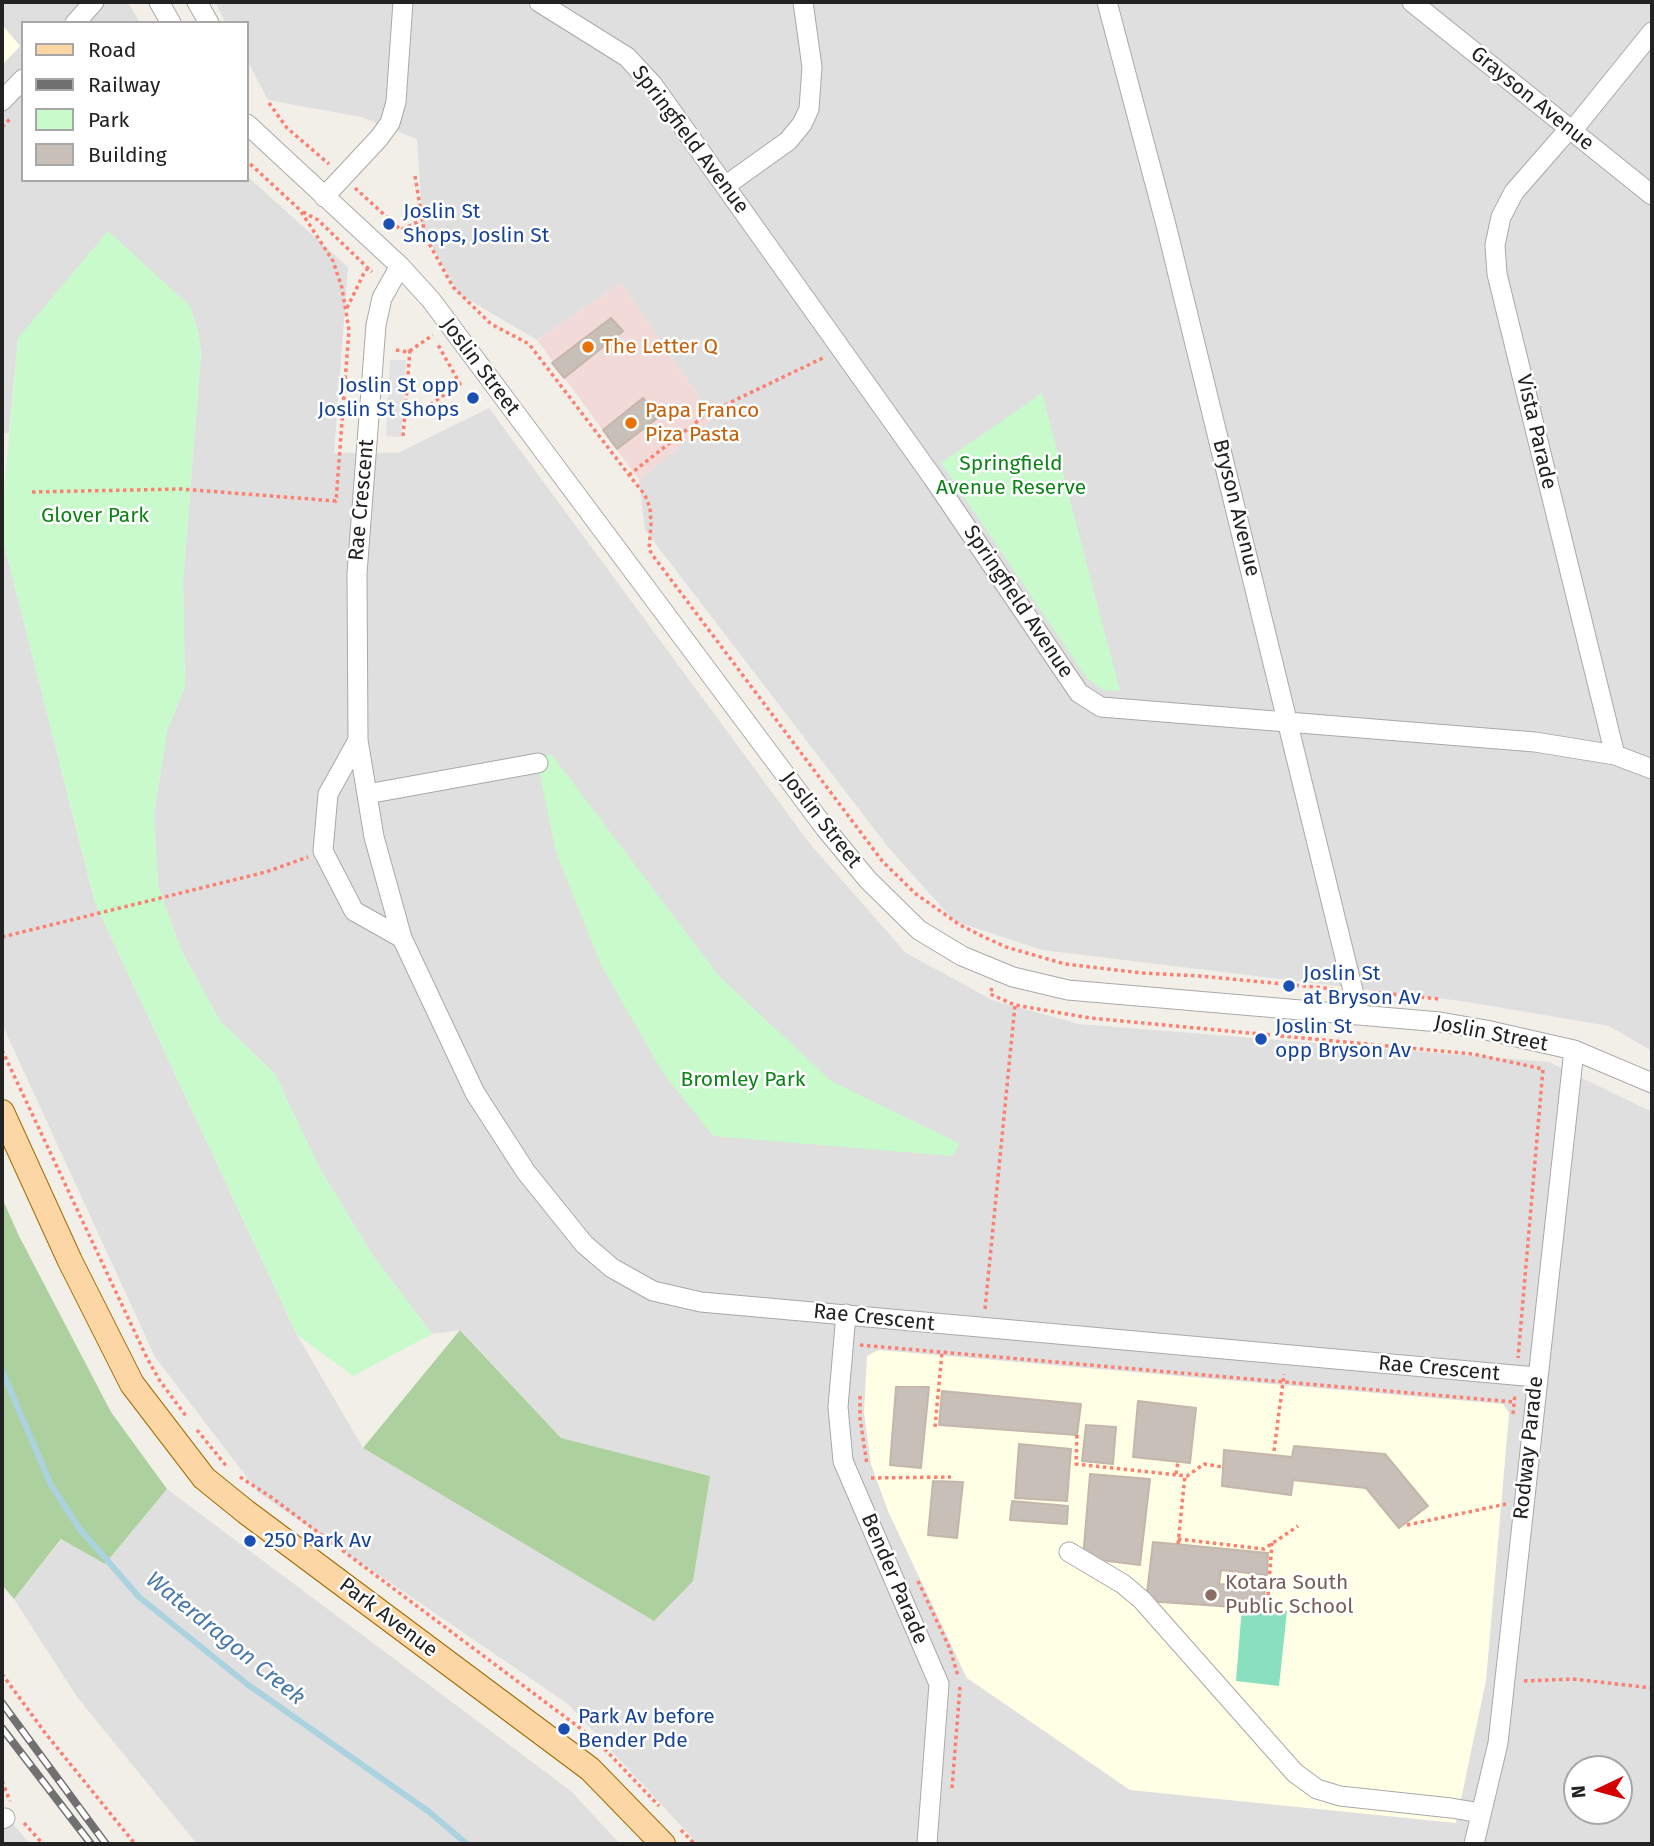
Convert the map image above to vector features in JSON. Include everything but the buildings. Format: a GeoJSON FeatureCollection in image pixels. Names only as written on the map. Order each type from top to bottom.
{"type":"FeatureCollection","features":[{"type":"Feature","properties":{"kind":"main road","name":"Park Avenue"},"geometry":{"type":"LineString","coordinates":[[2,1112],[70,1261],[132,1384],[204,1478],[590,1769],[670,1835]]}},
{"type":"Feature","properties":{"kind":"street"},"geometry":{"type":"LineString","coordinates":[[77,21],[94,2]]}},
{"type":"Feature","properties":{"kind":"street"},"geometry":{"type":"LineString","coordinates":[[159,2],[171,21]]}},
{"type":"Feature","properties":{"kind":"street"},"geometry":{"type":"LineString","coordinates":[[197,2],[208,21]]}},
{"type":"Feature","properties":{"kind":"street"},"geometry":{"type":"LineString","coordinates":[[324,197],[390,123],[396,102],[403,2]]}},
{"type":"Feature","properties":{"kind":"street","name":"Springfield Avenue"},"geometry":{"type":"LineString","coordinates":[[539,2],[626,57],[653,85],[933,478],[1079,693],[1101,707],[1535,742],[1615,755],[1652,769]]}},
{"type":"Feature","properties":{"kind":"street"},"geometry":{"type":"LineString","coordinates":[[725,186],[788,141],[802,124],[809,109],[812,67],[803,2]]}},
{"type":"Feature","properties":{"kind":"street","name":"Bryson Avenue"},"geometry":{"type":"LineString","coordinates":[[1107,2],[1166,225],[1359,1015]]}},
{"type":"Feature","properties":{"kind":"street","name":"Grayson Avenue"},"geometry":{"type":"LineString","coordinates":[[1412,2],[1652,195]]}},
{"type":"Feature","properties":{"kind":"street","name":"Vista Parade"},"geometry":{"type":"LineString","coordinates":[[1615,755],[1497,274],[1495,245],[1501,217],[1514,192],[1652,32]]}},
{"type":"Feature","properties":{"kind":"street"},"geometry":{"type":"LineString","coordinates":[[2,101],[21,81]]}},
{"type":"Feature","properties":{"kind":"street","name":"Joslin Street"},"geometry":{"type":"LineString","coordinates":[[248,125],[400,266],[431,300],[825,828],[868,880],[919,930],[962,956],[1013,977],[1068,990],[1440,1022],[1574,1050],[1652,1083]]}},
{"type":"Feature","properties":{"kind":"street","name":"Rae Crescent"},"geometry":{"type":"LineString","coordinates":[[400,266],[382,298],[376,325],[357,573],[358,740],[374,837],[402,938],[475,1093],[526,1172],[584,1244],[612,1268],[653,1291],[701,1302],[1536,1377]]}},
{"type":"Feature","properties":{"kind":"street","name":"Rae Crescent"},"geometry":{"type":"LineString","coordinates":[[323,852],[328,794],[358,740]]}},
{"type":"Feature","properties":{"kind":"street"},"geometry":{"type":"LineString","coordinates":[[367,794],[538,763]]}},
{"type":"Feature","properties":{"kind":"street"},"geometry":{"type":"LineString","coordinates":[[323,852],[354,911],[402,938]]}},
{"type":"Feature","properties":{"kind":"street","name":"Rodway Parade"},"geometry":{"type":"LineString","coordinates":[[1474,1844],[1498,1743],[1536,1377],[1574,1050]]}},
{"type":"Feature","properties":{"kind":"street","name":"Bender Parade"},"geometry":{"type":"LineString","coordinates":[[846,1314],[838,1407],[843,1461],[939,1684],[927,1844]]}},
{"type":"Feature","properties":{"kind":"street"},"geometry":{"type":"LineString","coordinates":[[1069,1552],[1124,1584],[1142,1601],[1296,1773],[1317,1789],[1340,1796],[1481,1813]]}},
{"type":"Feature","properties":{"kind":"path"},"geometry":{"type":"LineString","coordinates":[[269,103],[287,128],[330,165]]}},
{"type":"Feature","properties":{"kind":"path"},"geometry":{"type":"LineString","coordinates":[[248,162],[300,210],[318,220],[371,269],[365,271],[346,309]]}},
{"type":"Feature","properties":{"kind":"path"},"geometry":{"type":"LineString","coordinates":[[415,176],[425,236],[453,287],[491,324],[529,344],[645,495],[652,524],[649,549],[654,557],[883,862],[916,894],[960,925],[1006,947],[1065,964],[1340,989]]}},
{"type":"Feature","properties":{"kind":"path"},"geometry":{"type":"LineString","coordinates":[[355,187],[401,230],[422,220]]}},
{"type":"Feature","properties":{"kind":"path"},"geometry":{"type":"LineString","coordinates":[[32,492],[181,489],[336,501],[349,330],[333,261],[300,210]]}},
{"type":"Feature","properties":{"kind":"path"},"geometry":{"type":"LineString","coordinates":[[466,310],[472,306]]}},
{"type":"Feature","properties":{"kind":"path"},"geometry":{"type":"LineString","coordinates":[[396,350],[410,350],[433,335],[460,384],[418,413],[405,413]]}},
{"type":"Feature","properties":{"kind":"path"},"geometry":{"type":"LineString","coordinates":[[403,436],[410,350]]}},
{"type":"Feature","properties":{"kind":"path"},"geometry":{"type":"LineString","coordinates":[[629,475],[708,413],[825,357]]}},
{"type":"Feature","properties":{"kind":"path"},"geometry":{"type":"LineString","coordinates":[[2,937],[266,872],[323,852]]}},
{"type":"Feature","properties":{"kind":"path"},"geometry":{"type":"LineString","coordinates":[[993,984],[990,994],[1015,1005],[1090,1018],[1473,1054],[1543,1069],[1518,1360]]}},
{"type":"Feature","properties":{"kind":"path"},"geometry":{"type":"LineString","coordinates":[[1372,992],[1439,999]]}},
{"type":"Feature","properties":{"kind":"path"},"geometry":{"type":"LineString","coordinates":[[984,1329],[1015,1005]]}},
{"type":"Feature","properties":{"kind":"path"},"geometry":{"type":"LineString","coordinates":[[2,1050],[147,1358],[160,1381],[187,1417]]}},
{"type":"Feature","properties":{"kind":"path"},"geometry":{"type":"LineString","coordinates":[[856,1344],[1514,1402]]}},
{"type":"Feature","properties":{"kind":"path"},"geometry":{"type":"LineString","coordinates":[[934,1427],[942,1352]]}},
{"type":"Feature","properties":{"kind":"path"},"geometry":{"type":"LineString","coordinates":[[1275,1451],[1283,1381]]}},
{"type":"Feature","properties":{"kind":"path"},"geometry":{"type":"LineString","coordinates":[[195,1427],[230,1471],[271,1497],[604,1746],[667,1815]]}},
{"type":"Feature","properties":{"kind":"path"},"geometry":{"type":"LineString","coordinates":[[1077,1435],[1076,1464],[1185,1475],[1204,1464],[1223,1467]]}},
{"type":"Feature","properties":{"kind":"path"},"geometry":{"type":"LineString","coordinates":[[1176,1474],[1178,1462]]}},
{"type":"Feature","properties":{"kind":"path"},"geometry":{"type":"LineString","coordinates":[[1185,1475],[1178,1541],[1264,1549],[1297,1526]]}},
{"type":"Feature","properties":{"kind":"path"},"geometry":{"type":"LineString","coordinates":[[871,1478],[951,1477]]}},
{"type":"Feature","properties":{"kind":"path"},"geometry":{"type":"LineString","coordinates":[[1407,1525],[1506,1504]]}},
{"type":"Feature","properties":{"kind":"path"},"geometry":{"type":"LineString","coordinates":[[1266,1609],[1272,1543]]}},
{"type":"Feature","properties":{"kind":"path"},"geometry":{"type":"LineString","coordinates":[[2,1674],[46,1734],[135,1844]]}},
{"type":"Feature","properties":{"kind":"path"},"geometry":{"type":"LineString","coordinates":[[1504,1681],[1573,1679],[1652,1688]]}},
{"type":"Feature","properties":{"kind":"path"},"geometry":{"type":"LineString","coordinates":[[3,1819],[17,1815],[43,1844]]}},
{"type":"Feature","properties":{"kind":"path"},"geometry":{"type":"LineString","coordinates":[[670,1835],[695,1844]]}},
{"type":"Feature","properties":{"kind":"shaded area"},"geometry":{"type":"Polygon","coordinates":[[[2,2],[128,2],[139,21],[21,21],[21,182],[248,182],[248,177],[348,267],[334,453],[398,453],[489,408],[810,844],[906,953],[992,1000],[1079,1024],[1549,1062],[1652,1112],[1652,1844],[698,1844],[568,1704],[259,1493],[155,1357],[2,1024],[2,536],[95,903],[297,1335],[363,1448],[653,1620],[710,1476],[561,1438],[461,1330],[432,1334],[371,1253],[319,1167],[275,1074],[220,1021],[181,950],[158,886],[154,814],[167,731],[185,686],[183,582],[201,353],[198,332],[190,306],[18,338],[9,433],[2,433],[2,65],[20,46],[2,25],[2,2]],[[1503,1404],[864,1412],[871,1464],[888,1511],[967,1679],[1456,1822],[1486,1680],[1509,1413],[1503,1404]]]}},
{"type":"Feature","properties":{"kind":"shaded area"},"geometry":{"type":"Polygon","coordinates":[[[215,2],[1652,2],[1652,1051],[1609,1026],[1461,1001],[1042,950],[954,921],[888,847],[645,530],[639,480],[714,418],[621,283],[537,340],[459,294],[423,230],[417,139],[361,117],[268,100],[248,62],[248,21],[225,21],[215,2]]]}},
{"type":"Feature","properties":{"kind":"shaded area"},"geometry":{"type":"Polygon","coordinates":[[[2,25],[20,46],[2,65],[2,25]]]}},
{"type":"Feature","properties":{"kind":"shaded area"},"geometry":{"type":"Polygon","coordinates":[[[621,283],[714,418],[639,480],[537,340],[621,283]]]}},
{"type":"Feature","properties":{"kind":"shaded area"},"geometry":{"type":"Polygon","coordinates":[[[390,360],[406,360],[401,437],[386,436],[390,360]]]}},
{"type":"Feature","properties":{"kind":"shaded area","name":"Kotara South Public School"},"geometry":{"type":"Polygon","coordinates":[[[878,1350],[1503,1404],[1509,1413],[1486,1680],[1456,1823],[1130,1790],[967,1678],[888,1511],[871,1464],[864,1412],[867,1356],[878,1350]]]}},
{"type":"Feature","properties":{"kind":"shaded area"},"geometry":{"type":"Polygon","coordinates":[[[167,1489],[571,1791],[620,1844],[197,1844],[77,1697],[14,1599],[62,1539],[105,1564],[167,1489]]]}},
{"type":"Feature","properties":{"kind":"shaded area"},"geometry":{"type":"Polygon","coordinates":[[[2,1811],[30,1844],[2,1844],[2,1811]]]}},
{"type":"Feature","properties":{"kind":"green space","name":"Glover Park"},"geometry":{"type":"Polygon","coordinates":[[[108,231],[190,306],[201,352],[183,582],[185,686],[167,731],[154,814],[158,886],[181,950],[220,1021],[275,1074],[319,1167],[371,1253],[432,1334],[353,1376],[297,1335],[95,903],[2,536],[18,338],[108,231]]]}},
{"type":"Feature","properties":{"kind":"green space","name":"Springfield Avenue Reserve"},"geometry":{"type":"Polygon","coordinates":[[[1042,393],[1120,691],[1103,690],[1086,677],[941,463],[1042,393]]]}},
{"type":"Feature","properties":{"kind":"green space","name":"Bromley Park"},"geometry":{"type":"Polygon","coordinates":[[[552,755],[718,975],[831,1081],[960,1144],[952,1156],[713,1136],[663,1073],[601,965],[556,852],[536,756],[552,755]]]}},
{"type":"Feature","properties":{"kind":"green space"},"geometry":{"type":"Polygon","coordinates":[[[2,1198],[111,1412],[167,1489],[105,1564],[61,1539],[14,1599],[2,1585],[2,1198]]]}},
{"type":"Feature","properties":{"kind":"green space"},"geometry":{"type":"Polygon","coordinates":[[[460,1330],[561,1438],[710,1476],[693,1581],[654,1621],[363,1448],[460,1330]]]}},
{"type":"Feature","properties":{"kind":"green space"},"geometry":{"type":"Polygon","coordinates":[[[1242,1607],[1287,1611],[1279,1686],[1236,1681],[1242,1607]]]}},
{"type":"Feature","properties":{"kind":"waterway","name":"Waterdragon Creek"},"geometry":{"type":"LineString","coordinates":[[2,1371],[51,1485],[79,1528],[139,1597],[247,1684],[428,1811],[467,1844]]}},
{"type":"Feature","properties":{"kind":"railway"},"geometry":{"type":"LineString","coordinates":[[2,1703],[106,1844]]}},
{"type":"Feature","properties":{"kind":"railway"},"geometry":{"type":"LineString","coordinates":[[2,1728],[91,1844]]}},
{"type":"Feature","properties":{"kind":"place","name":"Joslin St Shops, Joslin St"},"geometry":{"type":"Point","coordinates":[389,224]}},
{"type":"Feature","properties":{"kind":"place","name":"The Letter Q"},"geometry":{"type":"Point","coordinates":[588,347]}},
{"type":"Feature","properties":{"kind":"place","name":"Joslin St opp Joslin St Shops"},"geometry":{"type":"Point","coordinates":[473,398]}},
{"type":"Feature","properties":{"kind":"place","name":"Papa Franco Piza Pasta"},"geometry":{"type":"Point","coordinates":[631,423]}},
{"type":"Feature","properties":{"kind":"place","name":"Joslin St at Bryson Av"},"geometry":{"type":"Point","coordinates":[1289,986]}},
{"type":"Feature","properties":{"kind":"place","name":"Joslin St opp Bryson Av"},"geometry":{"type":"Point","coordinates":[1261,1039]}},
{"type":"Feature","properties":{"kind":"place","name":"250 Park Av"},"geometry":{"type":"Point","coordinates":[250,1541]}},
{"type":"Feature","properties":{"kind":"place","name":"Kotara South Public School"},"geometry":{"type":"Point","coordinates":[1211,1595]}},
{"type":"Feature","properties":{"kind":"place","name":"Park Av before Bender Pde"},"geometry":{"type":"Point","coordinates":[564,1729]}}]}
